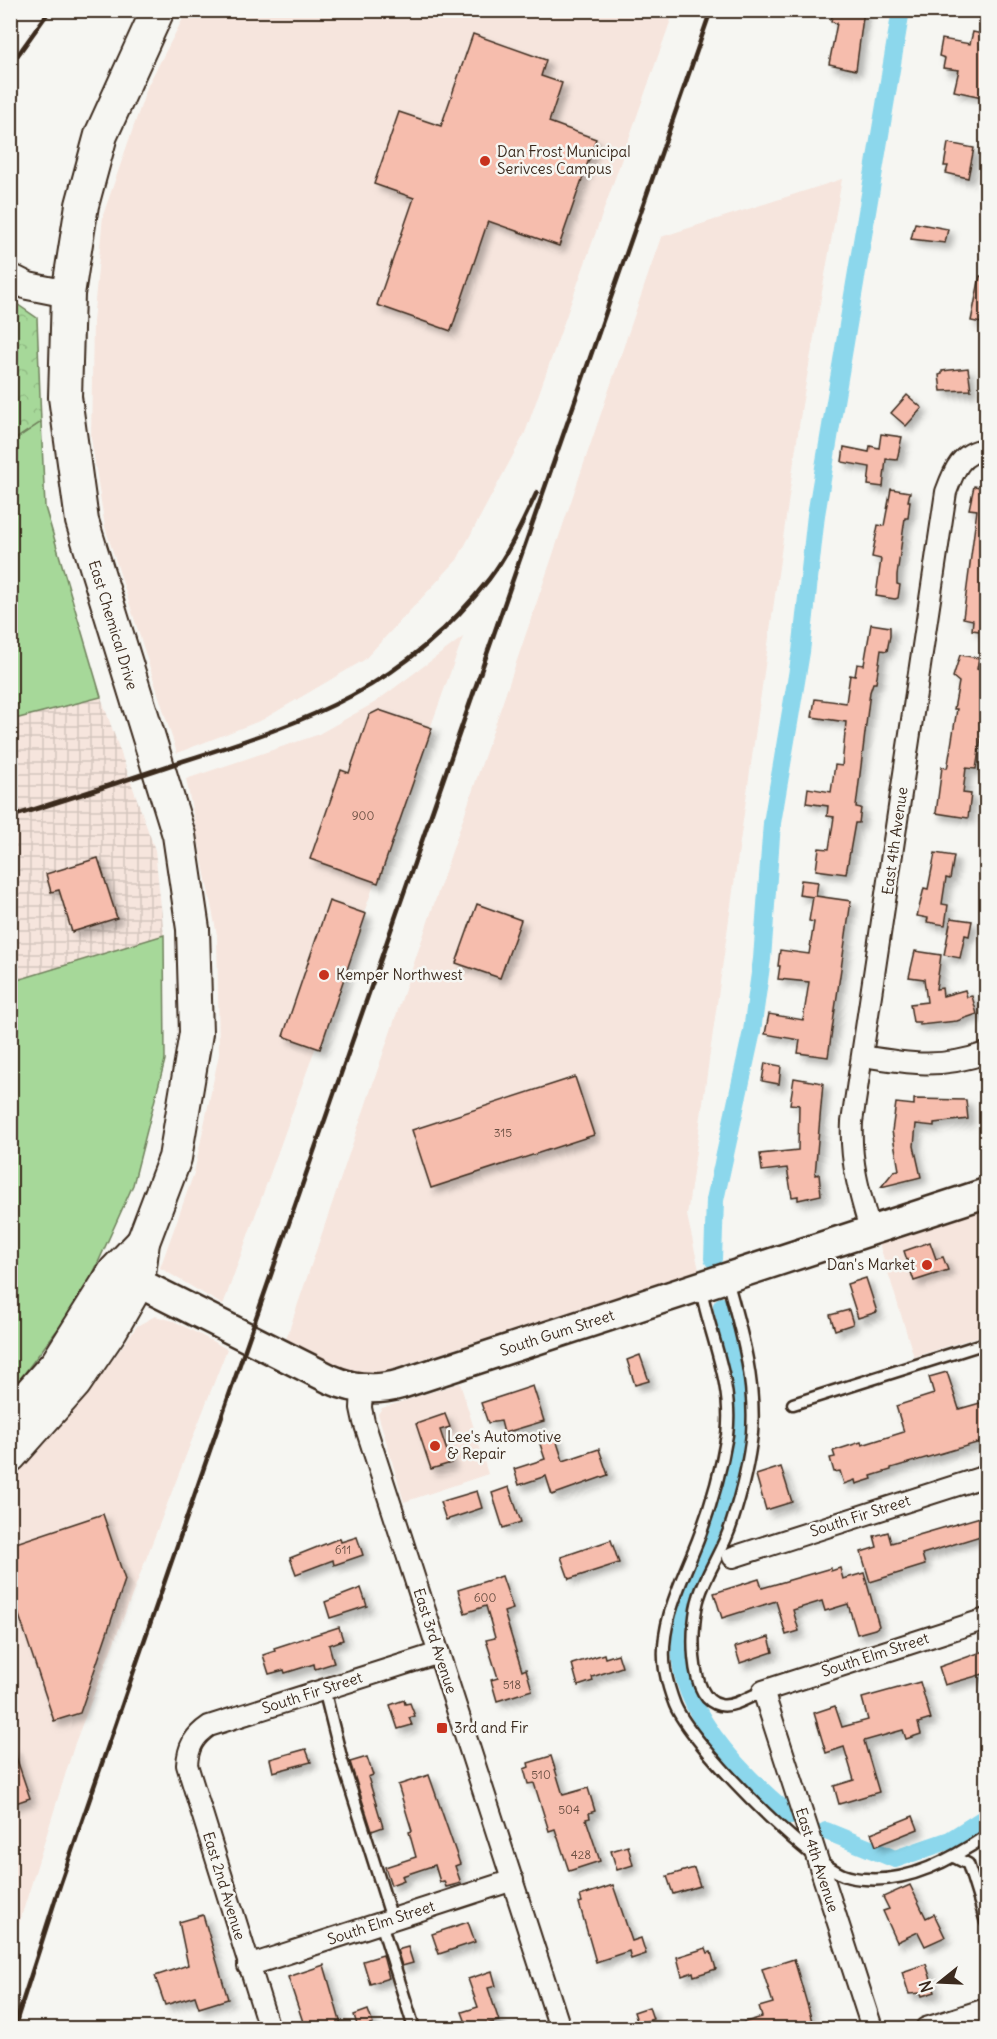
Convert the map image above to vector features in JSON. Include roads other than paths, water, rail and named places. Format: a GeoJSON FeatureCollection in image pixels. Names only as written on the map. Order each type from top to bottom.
{"type":"FeatureCollection","features":[{"type":"Feature","properties":{"kind":"main road","name":"East Chemical Drive"},"geometry":{"type":"LineString","coordinates":[[126,1277],[143,1242],[175,1158],[194,1044],[193,929],[178,835],[82,521],[65,397],[68,294],[82,205],[101,135],[158,10]]}},
{"type":"Feature","properties":{"kind":"main road","name":"South Gum Street"},"geometry":{"type":"LineString","coordinates":[[126,1277],[330,1379],[362,1389],[386,1388],[870,1229],[987,1193]]}},
{"type":"Feature","properties":{"kind":"main road"},"geometry":{"type":"LineString","coordinates":[[10,1416],[57,1363],[126,1277]]}},
{"type":"Feature","properties":{"kind":"main road"},"geometry":{"type":"LineString","coordinates":[[10,1455],[75,1383],[111,1330],[126,1277]]}},
{"type":"Feature","properties":{"kind":"street"},"geometry":{"type":"LineString","coordinates":[[10,277],[28,286],[68,294]]}},
{"type":"Feature","properties":{"kind":"street","name":"East 4th Avenue"},"geometry":{"type":"LineString","coordinates":[[870,1229],[854,1174],[851,1147],[946,492],[958,463],[965,456],[987,449]]}},
{"type":"Feature","properties":{"kind":"street"},"geometry":{"type":"LineString","coordinates":[[863,1056],[928,1066],[949,1064],[987,1053]]}},
{"type":"Feature","properties":{"kind":"street","name":"East 3rd Avenue"},"geometry":{"type":"LineString","coordinates":[[362,1389],[361,1408],[364,1422],[560,2028]]}},
{"type":"Feature","properties":{"kind":"street","name":"South Fir Street"},"geometry":{"type":"LineString","coordinates":[[726,1556],[987,1476]]}},
{"type":"Feature","properties":{"kind":"street","name":"South Elm Street"},"geometry":{"type":"LineString","coordinates":[[763,1691],[987,1618]]}},
{"type":"Feature","properties":{"kind":"street","name":"South Fir Street"},"geometry":{"type":"LineString","coordinates":[[192,1742],[198,1733],[208,1726],[439,1653]]}},
{"type":"Feature","properties":{"kind":"street","name":"East 4th Avenue"},"geometry":{"type":"LineString","coordinates":[[763,1691],[872,2028]]}},
{"type":"Feature","properties":{"kind":"street","name":"East 2nd Avenue"},"geometry":{"type":"LineString","coordinates":[[192,1742],[187,1765],[269,2028]]}},
{"type":"Feature","properties":{"kind":"street","name":"South Elm Street"},"geometry":{"type":"LineString","coordinates":[[248,1966],[513,1880]]}},
{"type":"Feature","properties":{"kind":"street"},"geometry":{"type":"LineString","coordinates":[[926,2028],[987,2009]]}},
{"type":"Feature","properties":{"kind":"lane"},"geometry":{"type":"LineString","coordinates":[[713,1281],[746,1350],[753,1408],[752,1434],[726,1556],[698,1600],[693,1650],[703,1693],[717,1705],[735,1702],[763,1691]]}},
{"type":"Feature","properties":{"kind":"lane"},"geometry":{"type":"LineString","coordinates":[[713,1281],[726,1387],[727,1432],[717,1484],[666,1629],[665,1669],[675,1706],[719,1765],[799,1844],[843,1875],[865,1879],[894,1878],[922,1871],[954,1857],[987,1836]]}},
{"type":"Feature","properties":{"kind":"lane"},"geometry":{"type":"LineString","coordinates":[[793,1404],[987,1343]]}},
{"type":"Feature","properties":{"kind":"lane"},"geometry":{"type":"LineString","coordinates":[[324,1689],[414,2028]]}},
{"type":"Feature","properties":{"kind":"lane"},"geometry":{"type":"LineString","coordinates":[[954,1857],[968,1864],[987,1922]]}},
{"type":"Feature","properties":{"kind":"waterway"},"geometry":{"type":"LineString","coordinates":[[713,1259],[715,1200],[752,1031],[762,959],[772,823],[801,652],[816,515],[901,10]]}},
{"type":"Feature","properties":{"kind":"waterway"},"geometry":{"type":"LineString","coordinates":[[722,1306],[736,1377],[738,1445],[726,1506],[694,1574],[687,1597],[680,1646],[682,1670],[692,1701],[715,1738],[759,1788],[791,1816]]}},
{"type":"Feature","properties":{"kind":"waterway"},"geometry":{"type":"LineString","coordinates":[[826,1831],[895,1859],[950,1840],[986,1817]]}},
{"type":"Feature","properties":{"kind":"railway"},"geometry":{"type":"LineString","coordinates":[[10,66],[50,10]]}},
{"type":"Feature","properties":{"kind":"railway"},"geometry":{"type":"LineString","coordinates":[[14,2028],[60,1885],[210,1450],[711,10]]}},
{"type":"Feature","properties":{"kind":"railway"},"geometry":{"type":"LineString","coordinates":[[10,817],[272,731],[313,715],[388,674],[423,648],[457,616],[489,579],[509,548],[537,492]]}},
{"type":"Feature","properties":{"kind":"place","name":"Dan Frost Municipal Serivces Campus"},"geometry":{"type":"Point","coordinates":[485,161]}},
{"type":"Feature","properties":{"kind":"place","name":"Kemper Northwest"},"geometry":{"type":"Point","coordinates":[324,975]}},
{"type":"Feature","properties":{"kind":"place","name":"Dan's Market"},"geometry":{"type":"Point","coordinates":[927,1265]}},
{"type":"Feature","properties":{"kind":"place","name":"Lee's Automotive & Repair"},"geometry":{"type":"Point","coordinates":[435,1446]}},
{"type":"Feature","properties":{"kind":"place","name":"3rd and Fir"},"geometry":{"type":"Point","coordinates":[442,1728]}}]}
